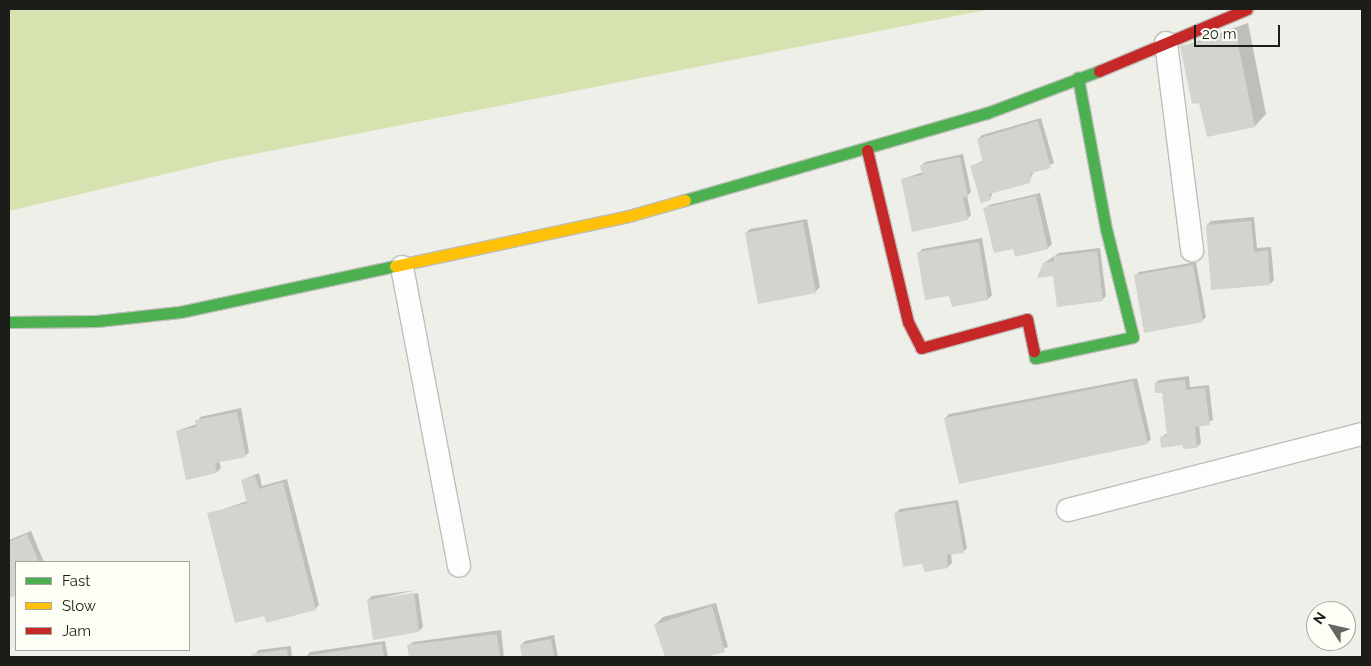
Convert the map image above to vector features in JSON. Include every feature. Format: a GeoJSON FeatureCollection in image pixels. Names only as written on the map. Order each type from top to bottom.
{"type":"FeatureCollection","features":[{"type":"Feature","properties":{"kind":"street"},"geometry":{"type":"LineString","coordinates":[[9,322],[97,321],[180,312],[402,267],[632,215],[867,150],[987,113],[1247,9]]}},
{"type":"Feature","properties":{"kind":"street"},"geometry":{"type":"LineString","coordinates":[[1166,42],[1192,250]]}},
{"type":"Feature","properties":{"kind":"street"},"geometry":{"type":"LineString","coordinates":[[867,150],[908,322],[921,348],[1027,319],[1035,358],[1132,337],[1106,229],[1078,78]]}},
{"type":"Feature","properties":{"kind":"street"},"geometry":{"type":"LineString","coordinates":[[402,267],[459,566]]}},
{"type":"Feature","properties":{"kind":"street"},"geometry":{"type":"LineString","coordinates":[[1068,510],[1362,434]]}},
{"type":"Feature","properties":{"kind":"green space"},"geometry":{"type":"Polygon","coordinates":[[[9,9],[991,9],[224,160],[9,211],[9,9]]]}},
{"type":"Feature","properties":{"kind":"building"},"geometry":{"type":"Polygon","coordinates":[[[1236,34],[1255,127],[1207,137],[1199,103],[1192,104],[1180,46],[1236,34]]]}},
{"type":"Feature","properties":{"kind":"building"},"geometry":{"type":"Polygon","coordinates":[[[1038,121],[1051,168],[1031,173],[1030,183],[989,194],[991,200],[981,203],[970,166],[983,162],[977,139],[1038,121]]]}},
{"type":"Feature","properties":{"kind":"building"},"geometry":{"type":"Polygon","coordinates":[[[960,157],[968,197],[963,198],[968,220],[912,232],[901,179],[922,175],[920,165],[960,157]]]}},
{"type":"Feature","properties":{"kind":"building"},"geometry":{"type":"Polygon","coordinates":[[[1036,196],[1048,249],[1015,257],[1013,249],[994,253],[983,208],[1036,196]]]}},
{"type":"Feature","properties":{"kind":"building"},"geometry":{"type":"Polygon","coordinates":[[[1251,221],[1254,252],[1268,250],[1270,285],[1211,290],[1206,225],[1251,221]]]}},
{"type":"Feature","properties":{"kind":"building"},"geometry":{"type":"Polygon","coordinates":[[[803,222],[816,293],[758,304],[745,233],[803,222]]]}},
{"type":"Feature","properties":{"kind":"building"},"geometry":{"type":"Polygon","coordinates":[[[979,242],[988,300],[952,307],[949,296],[925,300],[917,252],[979,242]]]}},
{"type":"Feature","properties":{"kind":"building"},"geometry":{"type":"Polygon","coordinates":[[[1097,251],[1103,301],[1057,307],[1053,276],[1037,278],[1043,263],[1054,261],[1054,256],[1097,251]]]}},
{"type":"Feature","properties":{"kind":"building"},"geometry":{"type":"Polygon","coordinates":[[[1193,265],[1203,322],[1144,333],[1134,275],[1193,265]]]}},
{"type":"Feature","properties":{"kind":"building"},"geometry":{"type":"Polygon","coordinates":[[[1185,380],[1186,390],[1205,388],[1210,425],[1195,427],[1197,448],[1184,449],[1182,445],[1161,448],[1160,437],[1167,436],[1162,393],[1155,393],[1154,383],[1185,380]]]}},
{"type":"Feature","properties":{"kind":"building"},"geometry":{"type":"Polygon","coordinates":[[[1133,381],[1148,444],[959,484],[944,418],[1133,381]]]}},
{"type":"Feature","properties":{"kind":"building"},"geometry":{"type":"Polygon","coordinates":[[[237,412],[246,457],[215,463],[217,473],[186,480],[176,431],[196,427],[195,420],[237,412]]]}},
{"type":"Feature","properties":{"kind":"building"},"geometry":{"type":"Polygon","coordinates":[[[255,476],[259,489],[283,482],[316,610],[266,623],[264,616],[235,623],[207,513],[247,503],[241,480],[255,476]]]}},
{"type":"Feature","properties":{"kind":"building"},"geometry":{"type":"Polygon","coordinates":[[[955,503],[964,553],[947,555],[948,568],[925,572],[922,564],[903,567],[894,513],[955,503]]]}},
{"type":"Feature","properties":{"kind":"building"},"geometry":{"type":"Polygon","coordinates":[[[27,534],[39,561],[15,561],[15,595],[9,598],[9,542],[27,534]]]}},
{"type":"Feature","properties":{"kind":"building"},"geometry":{"type":"Polygon","coordinates":[[[414,593],[419,632],[373,640],[367,600],[414,593]]]}},
{"type":"Feature","properties":{"kind":"building"},"geometry":{"type":"Polygon","coordinates":[[[712,606],[725,652],[706,657],[665,657],[654,625],[712,606]]]}},
{"type":"Feature","properties":{"kind":"building"},"geometry":{"type":"Polygon","coordinates":[[[497,634],[500,657],[409,657],[407,645],[497,634]]]}},
{"type":"Feature","properties":{"kind":"building"},"geometry":{"type":"Polygon","coordinates":[[[551,639],[554,657],[522,657],[520,645],[551,639]]]}},
{"type":"Feature","properties":{"kind":"building"},"geometry":{"type":"Polygon","coordinates":[[[382,644],[384,657],[305,657],[305,656],[382,644]]]}},
{"type":"Feature","properties":{"kind":"building"},"geometry":{"type":"Polygon","coordinates":[[[287,649],[288,657],[253,657],[252,654],[287,649]]]}},
{"type":"Feature","properties":{"kind":"traffic: fast"},"geometry":{"type":"LineString","coordinates":[[685,200],[987,113],[1099,71]]}},
{"type":"Feature","properties":{"kind":"traffic: fast"},"geometry":{"type":"LineString","coordinates":[[1034,351],[1035,358],[1133,337],[1106,229],[1078,78]]}},
{"type":"Feature","properties":{"kind":"traffic: fast"},"geometry":{"type":"LineString","coordinates":[[9,322],[97,321],[180,312],[395,266]]}},
{"type":"Feature","properties":{"kind":"traffic: slow"},"geometry":{"type":"LineString","coordinates":[[395,266],[632,215],[685,200]]}},
{"type":"Feature","properties":{"kind":"traffic: jam"},"geometry":{"type":"LineString","coordinates":[[1099,71],[1247,9]]}},
{"type":"Feature","properties":{"kind":"traffic: jam"},"geometry":{"type":"LineString","coordinates":[[867,150],[908,322],[921,348],[1027,319],[1034,351]]}}]}
